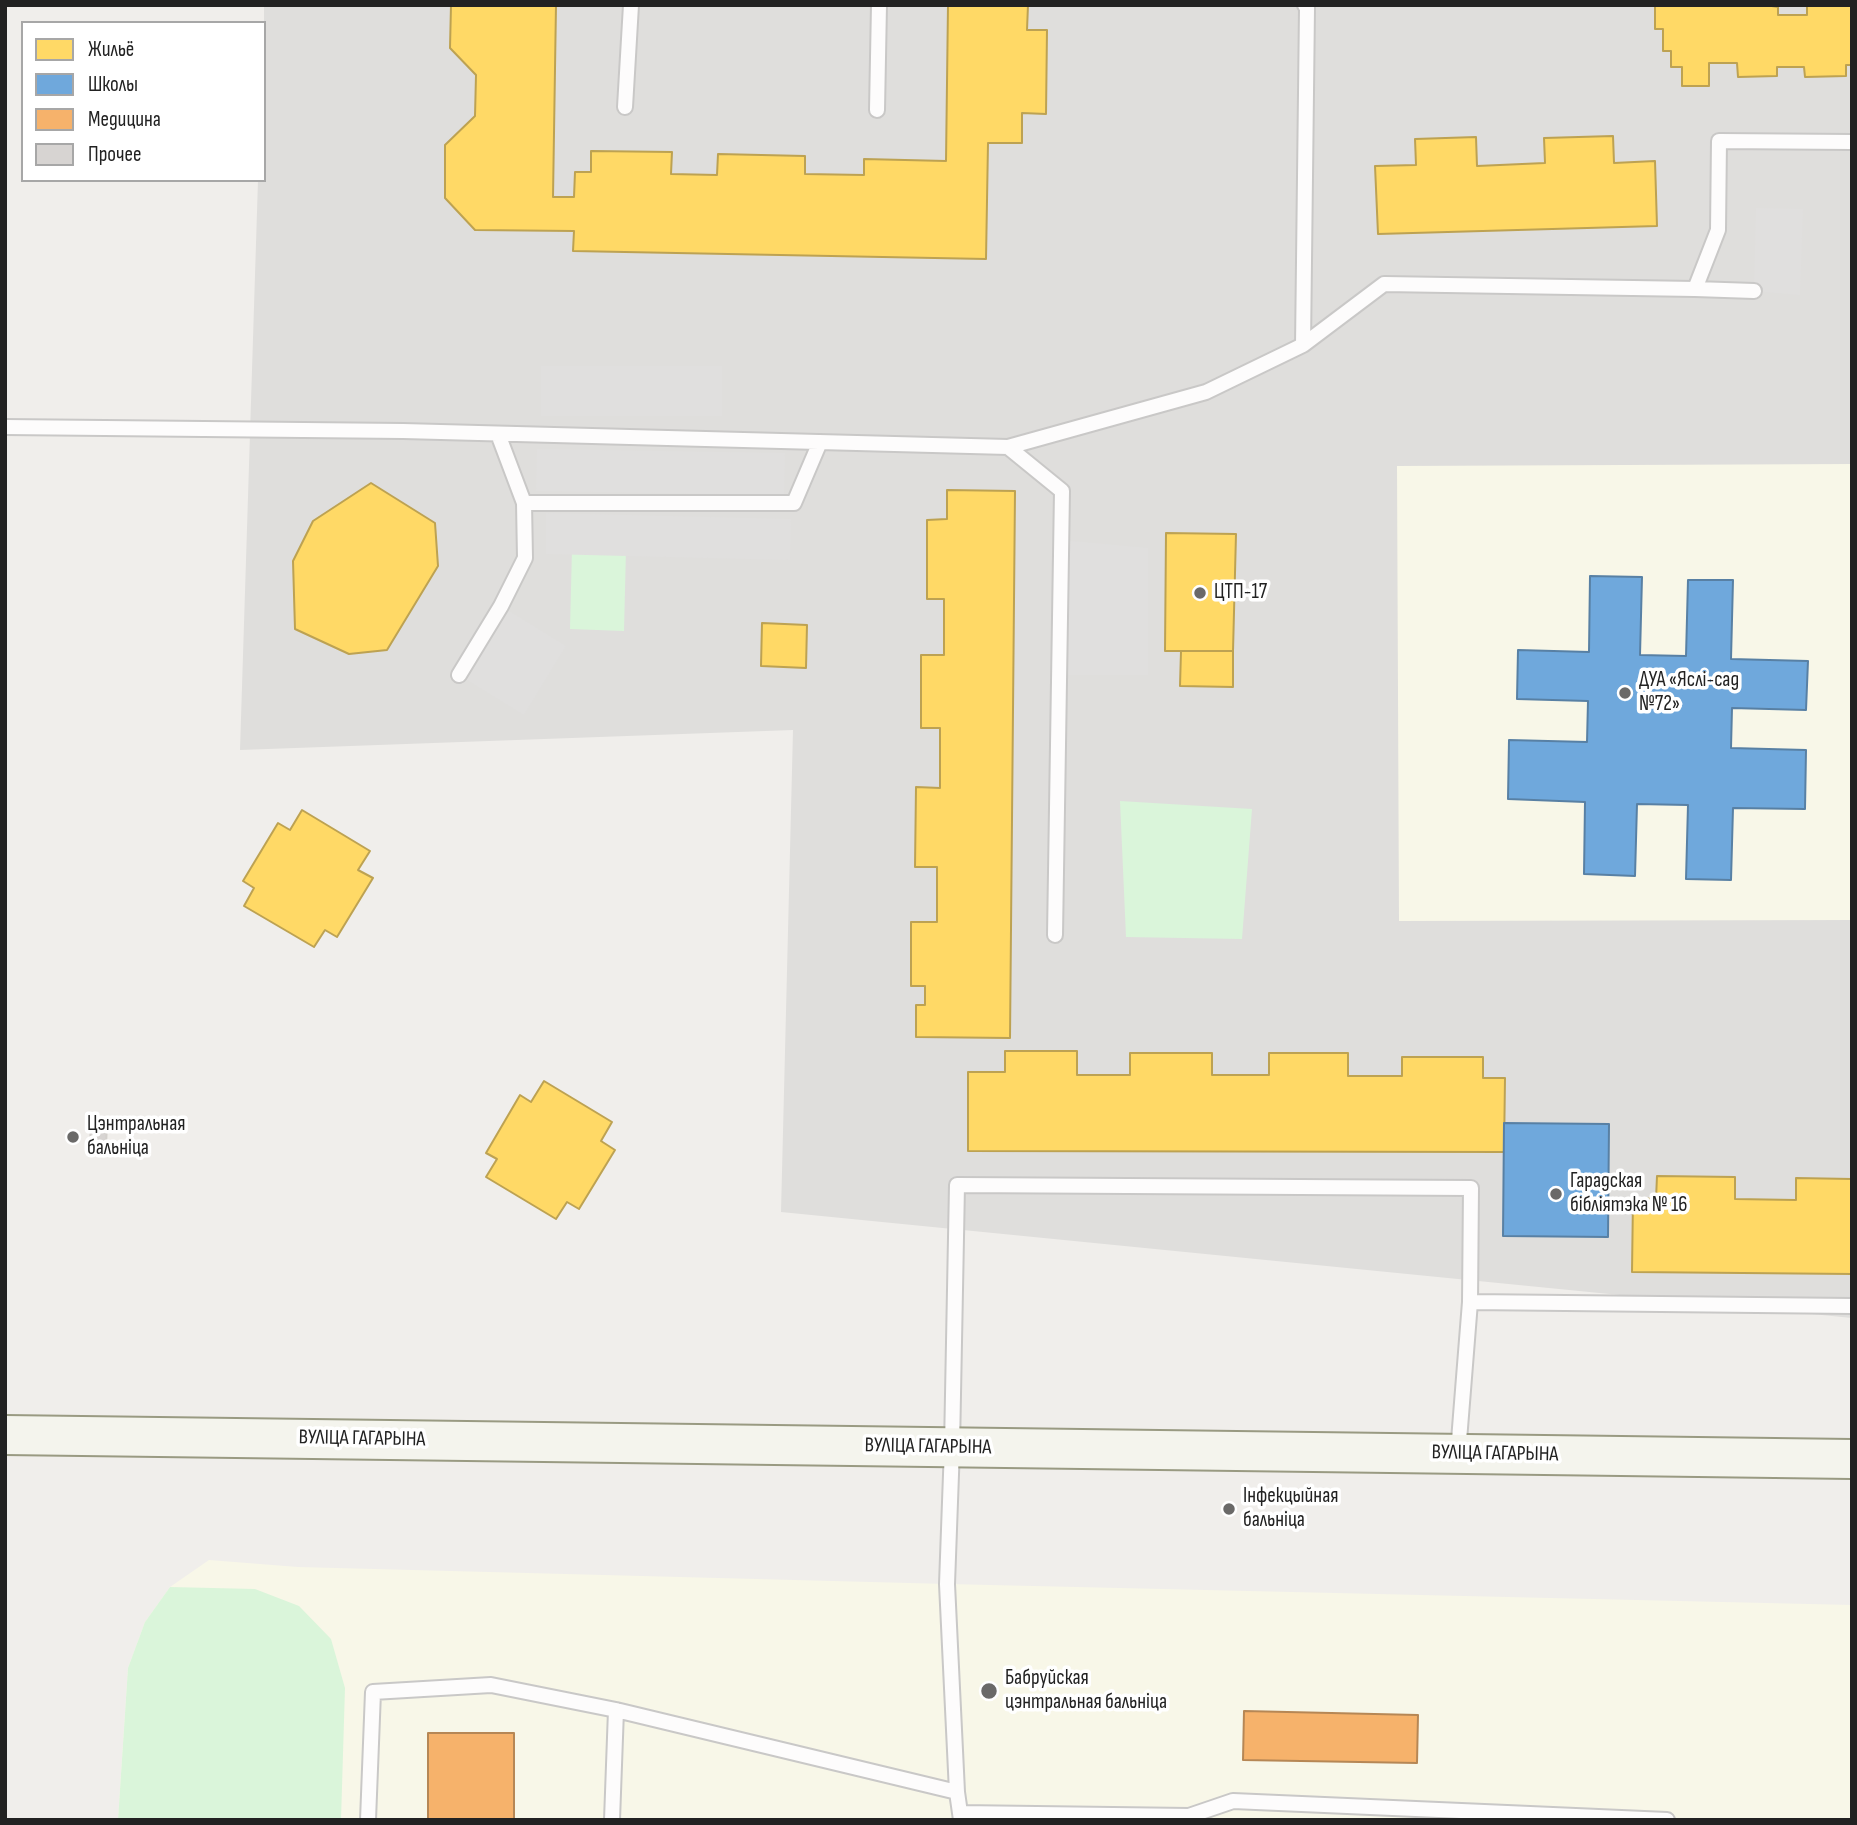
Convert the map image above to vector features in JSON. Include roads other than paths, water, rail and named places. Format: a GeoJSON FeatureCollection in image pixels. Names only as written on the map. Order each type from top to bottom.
{"type":"FeatureCollection","features":[{"type":"Feature","properties":{"kind":"main road","name":"ВУЛІЦА ГАГАРЫНА"},"geometry":{"type":"LineString","coordinates":[[5,1435],[1852,1458]]}},
{"type":"Feature","properties":{"kind":"lane"},"geometry":{"type":"LineString","coordinates":[[625,107],[631,5]]}},
{"type":"Feature","properties":{"kind":"lane"},"geometry":{"type":"LineString","coordinates":[[877,110],[879,5]]}},
{"type":"Feature","properties":{"kind":"lane"},"geometry":{"type":"LineString","coordinates":[[1303,345],[1305,5]]}},
{"type":"Feature","properties":{"kind":"lane"},"geometry":{"type":"LineString","coordinates":[[1695,289],[1718,230],[1719,141],[1852,142]]}},
{"type":"Feature","properties":{"kind":"lane"},"geometry":{"type":"LineString","coordinates":[[5,427],[403,430],[1008,447],[1206,392],[1303,345],[1384,284],[1754,291]]}},
{"type":"Feature","properties":{"kind":"lane"},"geometry":{"type":"LineString","coordinates":[[459,675],[501,606],[526,558],[524,503],[498,434]]}},
{"type":"Feature","properties":{"kind":"lane"},"geometry":{"type":"LineString","coordinates":[[524,503],[794,503],[820,442]]}},
{"type":"Feature","properties":{"kind":"lane"},"geometry":{"type":"LineString","coordinates":[[1008,447],[1062,491],[1055,935]]}},
{"type":"Feature","properties":{"kind":"lane"},"geometry":{"type":"LineString","coordinates":[[1458,1453],[1470,1302],[1471,1188],[957,1185],[947,1584],[960,1816],[1189,1816],[1233,1801],[1667,1820]]}},
{"type":"Feature","properties":{"kind":"lane"},"geometry":{"type":"LineString","coordinates":[[1470,1302],[1852,1306]]}},
{"type":"Feature","properties":{"kind":"lane"},"geometry":{"type":"LineString","coordinates":[[368,1820],[373,1692],[491,1685],[616,1710],[957,1791]]}},
{"type":"Feature","properties":{"kind":"lane"},"geometry":{"type":"LineString","coordinates":[[612,1820],[616,1710]]}},
{"type":"Feature","properties":{"kind":"place","name":"ЦТП-17"},"geometry":{"type":"Point","coordinates":[1200,593]}},
{"type":"Feature","properties":{"kind":"place","name":"ДУА «Яслі-сад №72»"},"geometry":{"type":"Point","coordinates":[1625,693]}},
{"type":"Feature","properties":{"kind":"place","name":"Цэнтральная бальніца"},"geometry":{"type":"Point","coordinates":[73,1137]}},
{"type":"Feature","properties":{"kind":"place","name":"Гарадская бібліятэка № 16"},"geometry":{"type":"Point","coordinates":[1556,1194]}},
{"type":"Feature","properties":{"kind":"place","name":"Інфекцыйная бальніца"},"geometry":{"type":"Point","coordinates":[1229,1509]}},
{"type":"Feature","properties":{"kind":"place","name":"Бабруйская цэнтральная бальніца"},"geometry":{"type":"Point","coordinates":[989,1691]}}]}
